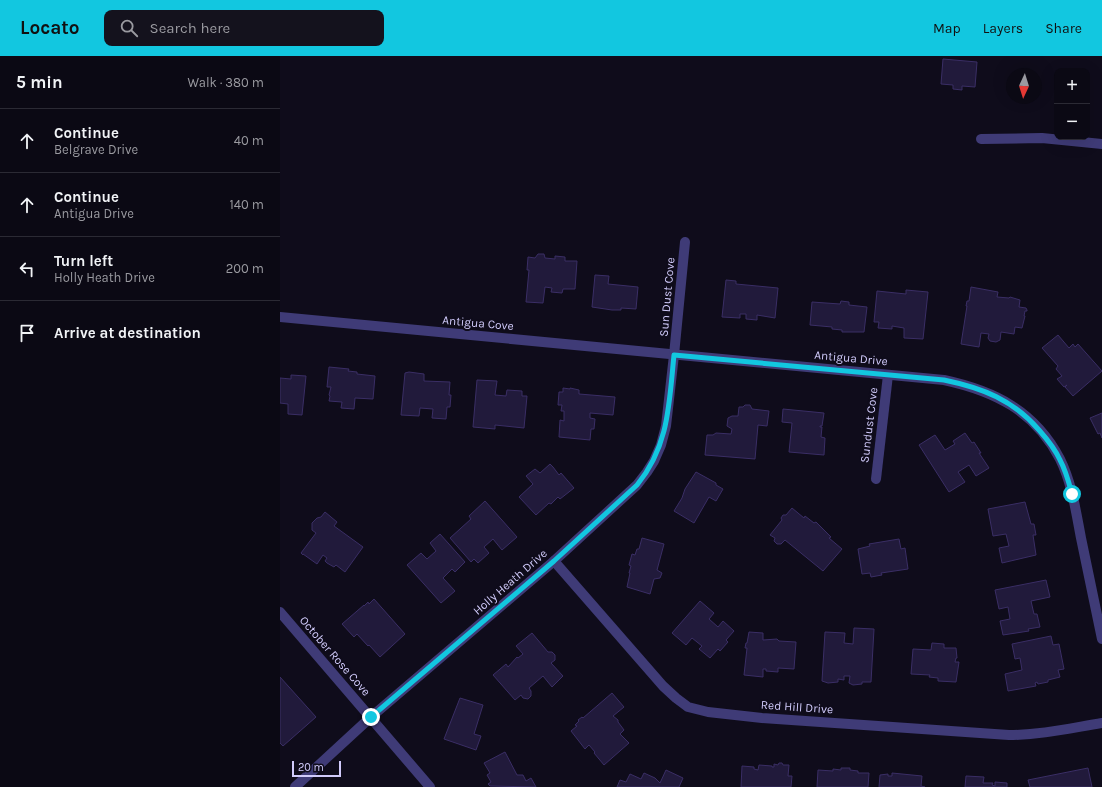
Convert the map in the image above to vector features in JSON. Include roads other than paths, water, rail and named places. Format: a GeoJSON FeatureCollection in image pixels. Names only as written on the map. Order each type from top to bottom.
{"type":"FeatureCollection","features":[{"type":"Feature","properties":{"kind":"street"},"geometry":{"type":"LineString","coordinates":[[981,139],[1042,138],[1102,144]]}},
{"type":"Feature","properties":{"kind":"street","name":"Sun Dust Cove"},"geometry":{"type":"LineString","coordinates":[[674,355],[685,242]]}},
{"type":"Feature","properties":{"kind":"street","name":"Antigua Cove"},"geometry":{"type":"LineString","coordinates":[[280,318],[674,355]]}},
{"type":"Feature","properties":{"kind":"street","name":"Antigua Drive"},"geometry":{"type":"LineString","coordinates":[[674,355],[944,380],[969,385],[996,396],[1019,410],[1049,441],[1060,459],[1072,494],[1102,639]]}},
{"type":"Feature","properties":{"kind":"street","name":"Holly Heath Drive"},"geometry":{"type":"LineString","coordinates":[[295,787],[371,717],[554,561],[637,485],[647,472],[661,445],[666,426],[674,355]]}},
{"type":"Feature","properties":{"kind":"street","name":"Sundust Cove"},"geometry":{"type":"LineString","coordinates":[[876,479],[888,375]]}},
{"type":"Feature","properties":{"kind":"street","name":"Red Hill Drive"},"geometry":{"type":"LineString","coordinates":[[554,561],[663,686],[688,707],[708,712],[762,718],[1009,735],[1054,732],[1102,723]]}},
{"type":"Feature","properties":{"kind":"street","name":"October Rose Cove"},"geometry":{"type":"LineString","coordinates":[[280,612],[430,787]]}}]}
